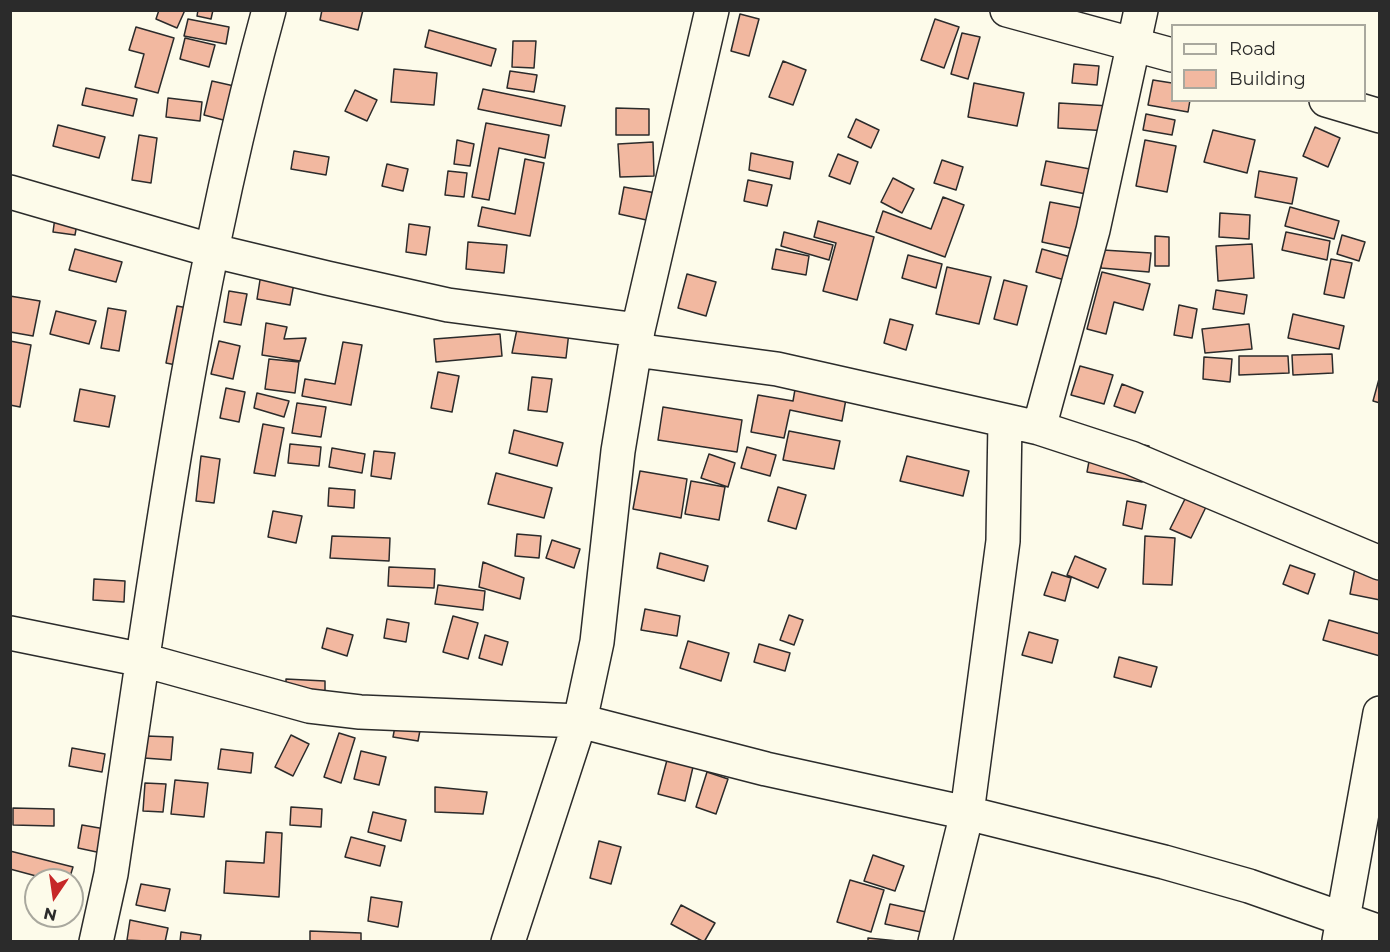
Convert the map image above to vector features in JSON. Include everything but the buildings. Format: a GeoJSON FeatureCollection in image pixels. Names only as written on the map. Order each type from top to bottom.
{"type":"FeatureCollection","features":[{"type":"Feature","properties":{"kind":"street"},"geometry":{"type":"LineString","coordinates":[[96,942],[111,874],[143,660],[210,250],[245,96],[269,10]]}},
{"type":"Feature","properties":{"kind":"street"},"geometry":{"type":"LineString","coordinates":[[508,942],[580,721],[597,642],[618,451],[637,340],[712,10]]}},
{"type":"Feature","properties":{"kind":"street"},"geometry":{"type":"LineString","coordinates":[[1007,10],[1171,54]]}},
{"type":"Feature","properties":{"kind":"street"},"geometry":{"type":"LineString","coordinates":[[1039,428],[1093,230],[1141,10]]}},
{"type":"Feature","properties":{"kind":"street"},"geometry":{"type":"LineString","coordinates":[[1333,102],[1380,116]]}},
{"type":"Feature","properties":{"kind":"street"},"geometry":{"type":"LineString","coordinates":[[10,192],[210,250],[448,305],[777,369],[1039,428],[1131,458],[1380,563]]}},
{"type":"Feature","properties":{"kind":"street"},"geometry":{"type":"LineString","coordinates":[[935,942],[967,813],[1003,542],[1005,420]]}},
{"type":"Feature","properties":{"kind":"street"},"geometry":{"type":"LineString","coordinates":[[10,633],[143,660],[309,705],[360,712],[580,721],[766,769],[967,813],[1164,862],[1249,886],[1341,931],[1380,932]]}},
{"type":"Feature","properties":{"kind":"street"},"geometry":{"type":"LineString","coordinates":[[1341,931],[1380,712]]}}]}
